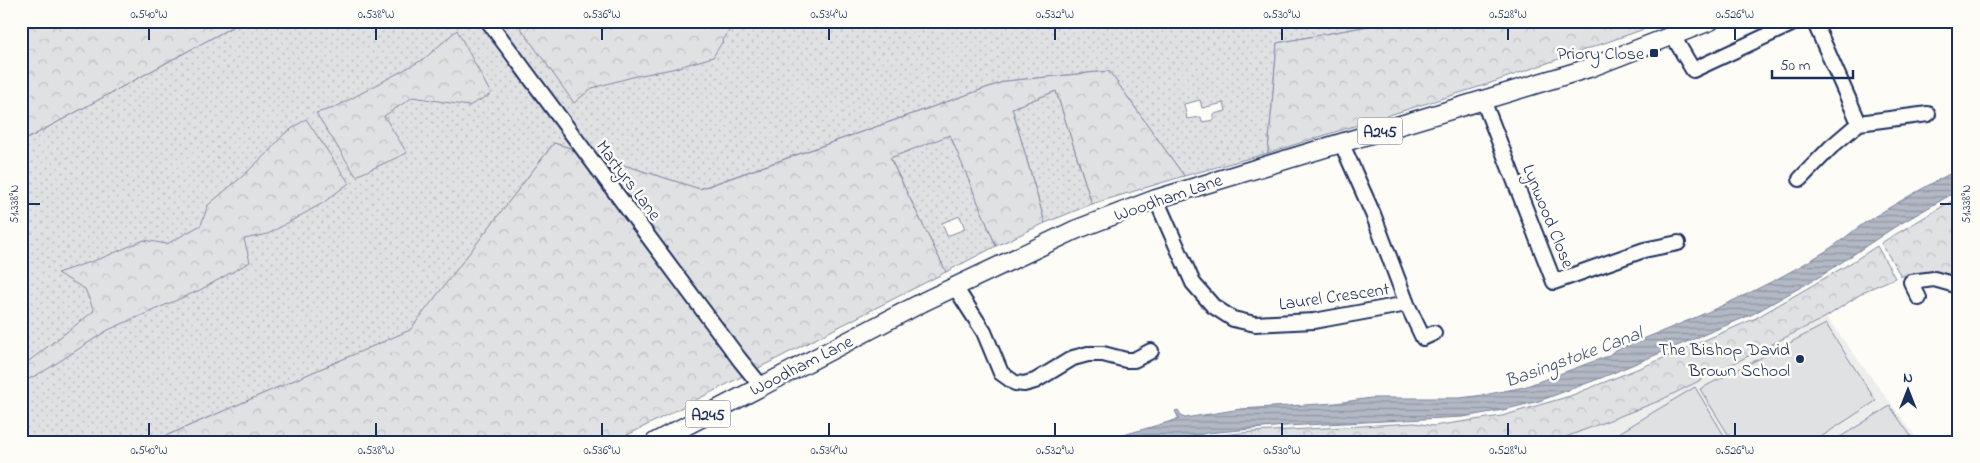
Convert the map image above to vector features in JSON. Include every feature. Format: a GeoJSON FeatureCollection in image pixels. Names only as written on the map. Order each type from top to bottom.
{"type":"FeatureCollection","features":[{"type":"Feature","properties":{"kind":"main road","name":"Woodham Lane"},"geometry":{"type":"LineString","coordinates":[[655,442],[955,287],[1075,230],[1156,199],[1589,68],[1710,21]]}},
{"type":"Feature","properties":{"kind":"street","name":"Martyrs Lane"},"geometry":{"type":"LineString","coordinates":[[488,21],[740,360],[768,382]]}},
{"type":"Feature","properties":{"kind":"street"},"geometry":{"type":"LineString","coordinates":[[1673,36],[1693,70],[1798,21]]}},
{"type":"Feature","properties":{"kind":"street"},"geometry":{"type":"LineString","coordinates":[[1814,21],[1859,123]]}},
{"type":"Feature","properties":{"kind":"street","name":"Lynwood Close"},"geometry":{"type":"LineString","coordinates":[[1483,100],[1554,282],[1644,250],[1678,243]]}},
{"type":"Feature","properties":{"kind":"street"},"geometry":{"type":"LineString","coordinates":[[1800,179],[1831,147],[1859,123],[1928,114]]}},
{"type":"Feature","properties":{"kind":"street","name":"Laurel Crescent"},"geometry":{"type":"LineString","coordinates":[[1341,142],[1373,214],[1407,304],[1423,338],[1434,333]]}},
{"type":"Feature","properties":{"kind":"street","name":"Laurel Crescent"},"geometry":{"type":"LineString","coordinates":[[1156,199],[1194,283],[1213,306],[1233,319],[1255,324],[1314,322],[1407,304]]}},
{"type":"Feature","properties":{"kind":"street"},"geometry":{"type":"LineString","coordinates":[[1920,298],[1911,282],[1934,279],[1959,286]]}},
{"type":"Feature","properties":{"kind":"street"},"geometry":{"type":"LineString","coordinates":[[955,287],[984,332],[1001,373],[1015,383],[1024,384],[1036,381],[1073,358],[1088,354],[1103,354],[1126,360],[1134,360],[1152,351]]}},
{"type":"Feature","properties":{"kind":"shaded area","name":"Basingstoke Canal"},"geometry":{"type":"Polygon","coordinates":[[[1959,169],[1959,190],[1893,228],[1824,274],[1753,314],[1601,378],[1539,401],[1463,417],[1285,426],[1207,433],[1170,442],[1099,442],[1179,419],[1175,411],[1178,410],[1182,417],[1185,418],[1241,409],[1336,403],[1371,398],[1460,398],[1524,387],[1608,356],[1615,350],[1696,317],[1775,280],[1831,248],[1886,209],[1959,169]]]}},
{"type":"Feature","properties":{"kind":"shaded area","name":"The Bishop David Brown School"},"geometry":{"type":"Polygon","coordinates":[[[1826,317],[1920,442],[1553,442],[1659,401],[1826,317]]]}},
{"type":"Feature","properties":{"kind":"green space"},"geometry":{"type":"Polygon","coordinates":[[[21,21],[243,21],[21,142],[21,21]]]}},
{"type":"Feature","properties":{"kind":"green space"},"geometry":{"type":"Polygon","coordinates":[[[243,21],[1395,21],[1277,43],[1268,153],[1184,176],[1109,71],[1006,81],[699,189],[554,143],[411,330],[152,442],[21,442],[21,142],[243,21]],[[1200,100],[1184,104],[1187,119],[1201,117],[1202,122],[1214,120],[1214,114],[1226,111],[1224,103],[1202,108],[1200,100]]]}},
{"type":"Feature","properties":{"kind":"green space"},"geometry":{"type":"Polygon","coordinates":[[[536,21],[735,21],[713,57],[592,88],[574,103],[520,27],[536,21]]]}},
{"type":"Feature","properties":{"kind":"green space"},"geometry":{"type":"Polygon","coordinates":[[[1395,21],[1667,21],[1485,85],[1268,153],[1277,43],[1395,21]]]}},
{"type":"Feature","properties":{"kind":"green space"},"geometry":{"type":"Polygon","coordinates":[[[457,30],[491,94],[469,106],[413,97],[384,116],[407,153],[356,176],[316,113],[334,108],[424,59],[457,30]]]}},
{"type":"Feature","properties":{"kind":"green space"},"geometry":{"type":"Polygon","coordinates":[[[1109,71],[1184,176],[1092,204],[1056,91],[1012,108],[1045,223],[996,246],[950,135],[890,158],[946,272],[614,442],[152,442],[410,330],[554,143],[700,189],[1006,81],[1109,71]]]}},
{"type":"Feature","properties":{"kind":"green space"},"geometry":{"type":"Polygon","coordinates":[[[1056,91],[1092,204],[1045,223],[1012,108],[1056,91]]]}},
{"type":"Feature","properties":{"kind":"green space"},"geometry":{"type":"Polygon","coordinates":[[[306,119],[349,183],[323,203],[268,234],[244,239],[250,262],[200,290],[108,330],[46,370],[21,383],[21,369],[25,364],[94,311],[85,289],[57,273],[102,258],[144,240],[167,244],[201,225],[208,205],[244,175],[284,134],[306,119]]]}},
{"type":"Feature","properties":{"kind":"green space"},"geometry":{"type":"Polygon","coordinates":[[[950,134],[996,246],[946,272],[890,158],[950,134]],[[960,216],[942,223],[947,236],[965,229],[960,216]]]}},
{"type":"Feature","properties":{"kind":"green space"},"geometry":{"type":"Polygon","coordinates":[[[1959,198],[1959,281],[1901,276],[1881,243],[1959,198]]]}},
{"type":"Feature","properties":{"kind":"green space"},"geometry":{"type":"Polygon","coordinates":[[[1877,246],[1895,278],[1867,290],[1826,317],[1659,401],[1553,442],[1185,442],[1208,436],[1254,432],[1415,423],[1433,426],[1502,416],[1570,396],[1756,318],[1877,246]]]}},
{"type":"Feature","properties":{"kind":"green space"},"geometry":{"type":"Polygon","coordinates":[[[1826,324],[1876,401],[1813,442],[1733,442],[1700,389],[1826,324]]]}},
{"type":"Feature","properties":{"kind":"green space"},"geometry":{"type":"Polygon","coordinates":[[[1695,387],[1728,442],[1604,442],[1695,387]]]}},
{"type":"Feature","properties":{"kind":"green space"},"geometry":{"type":"Polygon","coordinates":[[[1890,406],[1915,442],[1832,442],[1890,406]]]}},
{"type":"Feature","properties":{"kind":"place","name":"Priory Close"},"geometry":{"type":"Point","coordinates":[1654,53]}},
{"type":"Feature","properties":{"kind":"place","name":"The Bishop David Brown School"},"geometry":{"type":"Point","coordinates":[1800,359]}}]}
